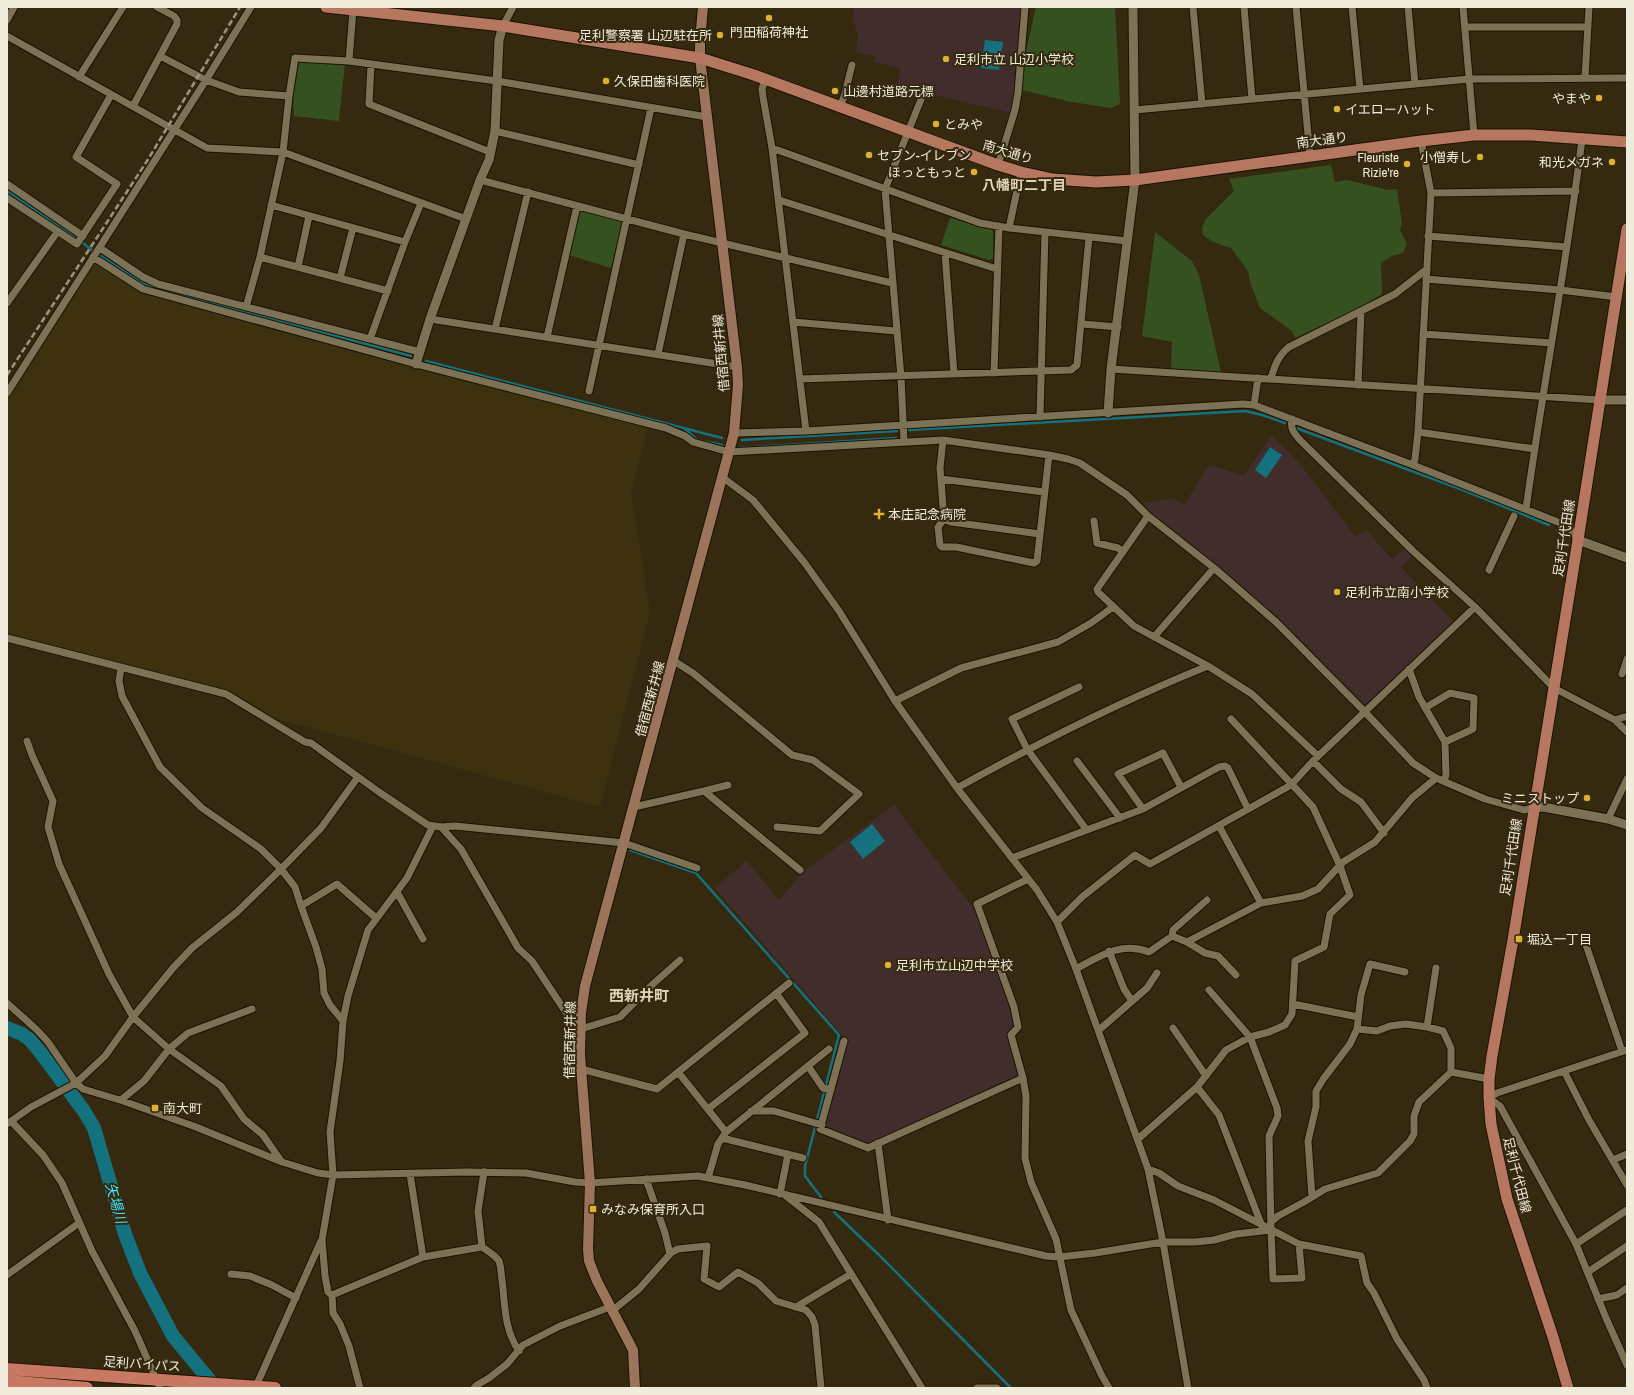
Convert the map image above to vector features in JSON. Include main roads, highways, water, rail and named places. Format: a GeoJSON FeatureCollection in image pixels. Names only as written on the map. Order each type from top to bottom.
{"type":"FeatureCollection","features":[{"type":"Feature","properties":{"kind":"highway","name":"足利バイパス"},"geometry":{"type":"LineString","coordinates":[[7,1369],[158,1383],[197,1382],[275,1388]]}},
{"type":"Feature","properties":{"kind":"highway"},"geometry":{"type":"LineString","coordinates":[[7,1381],[87,1388]]}},
{"type":"Feature","properties":{"kind":"main road","name":"南大通り"},"geometry":{"type":"LineString","coordinates":[[326,7],[503,26],[700,58],[730,66],[998,166],[1053,179],[1114,182],[1135,180],[1474,135],[1530,135],[1627,142]]}},
{"type":"Feature","properties":{"kind":"main road","name":"借宿西新井線"},"geometry":{"type":"LineString","coordinates":[[635,1388],[633,1350],[597,1282],[589,1261],[590,1183],[581,1069],[581,1013],[585,986],[674,661],[734,433],[738,385],[737,366],[700,58],[703,7]]}},
{"type":"Feature","properties":{"kind":"main road","name":"足利千代田線"},"geometry":{"type":"LineString","coordinates":[[1568,1388],[1554,1337],[1507,1199],[1494,1143],[1489,1112],[1489,1079],[1554,688],[1627,229]]}},
{"type":"Feature","properties":{"kind":"water"},"geometry":{"type":"Polygon","coordinates":[[[985,40],[1003,42],[999,70],[981,68],[985,40]]]}},
{"type":"Feature","properties":{"kind":"water"},"geometry":{"type":"Polygon","coordinates":[[[1270,447],[1282,455],[1266,478],[1255,470],[1270,447]]]}},
{"type":"Feature","properties":{"kind":"water"},"geometry":{"type":"Polygon","coordinates":[[[872,824],[885,841],[863,859],[850,842],[872,824]]]}},
{"type":"Feature","properties":{"kind":"waterway"},"geometry":{"type":"LineString","coordinates":[[7,191],[76,238]]}},
{"type":"Feature","properties":{"kind":"waterway"},"geometry":{"type":"LineString","coordinates":[[83,243],[93,251]]}},
{"type":"Feature","properties":{"kind":"waterway"},"geometry":{"type":"LineString","coordinates":[[101,256],[146,285],[411,356]]}},
{"type":"Feature","properties":{"kind":"waterway"},"geometry":{"type":"LineString","coordinates":[[426,361],[722,438]]}},
{"type":"Feature","properties":{"kind":"waterway"},"geometry":{"type":"LineString","coordinates":[[909,430],[1245,411],[1285,423]]}},
{"type":"Feature","properties":{"kind":"waterway"},"geometry":{"type":"LineString","coordinates":[[684,428],[697,440],[722,445]]}},
{"type":"Feature","properties":{"kind":"waterway"},"geometry":{"type":"LineString","coordinates":[[1296,428],[1463,490],[1549,525]]}},
{"type":"Feature","properties":{"kind":"waterway"},"geometry":{"type":"LineString","coordinates":[[742,440],[897,431]]}},
{"type":"Feature","properties":{"kind":"waterway"},"geometry":{"type":"LineString","coordinates":[[739,448],[896,438]]}},
{"type":"Feature","properties":{"kind":"waterway"},"geometry":{"type":"LineString","coordinates":[[630,850],[696,873],[839,1035],[805,1166],[805,1176],[821,1197]]}},
{"type":"Feature","properties":{"kind":"waterway","name":"矢場川"},"geometry":{"type":"LineString","coordinates":[[7,1028],[22,1034],[30,1040],[84,1111],[94,1128],[125,1234],[140,1273],[173,1336],[216,1388]]}},
{"type":"Feature","properties":{"kind":"waterway"},"geometry":{"type":"LineString","coordinates":[[834,1212],[880,1256],[1011,1388]]}},
{"type":"Feature","properties":{"kind":"railway"},"geometry":{"type":"LineString","coordinates":[[7,375],[147,161],[240,7]]}},
{"type":"Feature","properties":{"kind":"place","name":"門田稲荷神社"},"geometry":{"type":"Point","coordinates":[769,18]}},
{"type":"Feature","properties":{"kind":"place","name":"足利警察署 山辺駐在所"},"geometry":{"type":"Point","coordinates":[720,35]}},
{"type":"Feature","properties":{"kind":"place","name":"足利市立 山辺小学校"},"geometry":{"type":"Point","coordinates":[946,59]}},
{"type":"Feature","properties":{"kind":"place","name":"久保田歯科医院"},"geometry":{"type":"Point","coordinates":[606,81]}},
{"type":"Feature","properties":{"kind":"place","name":"山邊村道路元標"},"geometry":{"type":"Point","coordinates":[835,91]}},
{"type":"Feature","properties":{"kind":"place","name":"やまや"},"geometry":{"type":"Point","coordinates":[1599,98]}},
{"type":"Feature","properties":{"kind":"place","name":"イエローハット"},"geometry":{"type":"Point","coordinates":[1337,109]}},
{"type":"Feature","properties":{"kind":"place","name":"とみや"},"geometry":{"type":"Point","coordinates":[936,124]}},
{"type":"Feature","properties":{"kind":"place","name":"セブン-イレブン"},"geometry":{"type":"Point","coordinates":[869,155]}},
{"type":"Feature","properties":{"kind":"place","name":"小僧寿し"},"geometry":{"type":"Point","coordinates":[1480,157]}},
{"type":"Feature","properties":{"kind":"place","name":"和光メガネ"},"geometry":{"type":"Point","coordinates":[1612,162]}},
{"type":"Feature","properties":{"kind":"place","name":"Fleuriste Rizie're"},"geometry":{"type":"Point","coordinates":[1407,164]}},
{"type":"Feature","properties":{"kind":"place","name":"ほっともっと"},"geometry":{"type":"Point","coordinates":[974,172]}},
{"type":"Feature","properties":{"kind":"place","name":"本庄記念病院"},"geometry":{"type":"Point","coordinates":[879,514]}},
{"type":"Feature","properties":{"kind":"place","name":"足利市立南小学校"},"geometry":{"type":"Point","coordinates":[1337,592]}},
{"type":"Feature","properties":{"kind":"place","name":"ミニストップ"},"geometry":{"type":"Point","coordinates":[1587,798]}},
{"type":"Feature","properties":{"kind":"place","name":"堀込一丁目"},"geometry":{"type":"Point","coordinates":[1519,939]}},
{"type":"Feature","properties":{"kind":"place","name":"足利市立山辺中学校"},"geometry":{"type":"Point","coordinates":[888,965]}},
{"type":"Feature","properties":{"kind":"place","name":"南大町"},"geometry":{"type":"Point","coordinates":[155,1108]}},
{"type":"Feature","properties":{"kind":"place","name":"みなみ保育所入口"},"geometry":{"type":"Point","coordinates":[593,1209]}},
{"type":"Feature","properties":{"kind":"district","name":"八幡町二丁目"},"geometry":{"type":"Point","coordinates":[1024,185]}},
{"type":"Feature","properties":{"kind":"district","name":"西新井町"},"geometry":{"type":"Point","coordinates":[639,995]}}]}
